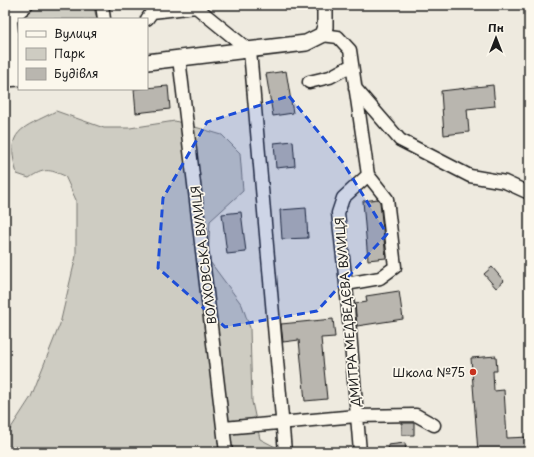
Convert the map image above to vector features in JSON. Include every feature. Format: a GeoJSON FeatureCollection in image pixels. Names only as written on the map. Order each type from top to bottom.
{"type":"FeatureCollection","features":[{"type":"Feature","properties":{"kind":"main road"},"geometry":{"type":"LineString","coordinates":[[148,62],[250,51],[306,43],[322,35],[325,26],[325,5]]}},
{"type":"Feature","properties":{"kind":"street"},"geometry":{"type":"LineString","coordinates":[[9,5],[14,78]]}},
{"type":"Feature","properties":{"kind":"street"},"geometry":{"type":"LineString","coordinates":[[11,19],[27,5]]}},
{"type":"Feature","properties":{"kind":"street"},"geometry":{"type":"LineString","coordinates":[[102,5],[104,18]]}},
{"type":"Feature","properties":{"kind":"street"},"geometry":{"type":"LineString","coordinates":[[148,18],[152,12],[196,7],[250,51],[282,423],[286,452]]}},
{"type":"Feature","properties":{"kind":"street"},"geometry":{"type":"LineString","coordinates":[[322,35],[338,37],[350,50],[368,175],[387,199],[395,267],[380,278],[346,284]]}},
{"type":"Feature","properties":{"kind":"street","name":"ВОЛХОВСЬКА ВУЛИЦЯ"},"geometry":{"type":"LineString","coordinates":[[179,58],[226,452]]}},
{"type":"Feature","properties":{"kind":"street"},"geometry":{"type":"LineString","coordinates":[[309,82],[330,77],[352,65]]}},
{"type":"Feature","properties":{"kind":"street"},"geometry":{"type":"LineString","coordinates":[[355,88],[400,140],[470,176],[505,182],[529,193]]}},
{"type":"Feature","properties":{"kind":"street","name":"ДМИТРА МЕДВЕДЄВА ВУЛИЦЯ"},"geometry":{"type":"LineString","coordinates":[[360,452],[346,284],[338,213],[343,198],[368,175]]}},
{"type":"Feature","properties":{"kind":"street"},"geometry":{"type":"LineString","coordinates":[[224,428],[356,416],[416,416],[434,425]]}},
{"type":"Feature","properties":{"kind":"highlighted area"},"geometry":{"type":"Polygon","coordinates":[[[289,96],[342,161],[387,234],[317,311],[225,327],[158,268],[163,198],[207,122],[289,96]]]}},
{"type":"Feature","properties":{"kind":"green space"},"geometry":{"type":"Polygon","coordinates":[[[93,5],[97,18],[19,18],[30,10],[46,6],[93,5]]]}},
{"type":"Feature","properties":{"kind":"green space"},"geometry":{"type":"Polygon","coordinates":[[[56,111],[104,128],[130,128],[175,121],[222,135],[240,153],[243,191],[210,221],[208,259],[242,305],[250,328],[252,402],[260,439],[285,452],[5,452],[5,434],[9,431],[31,397],[60,324],[76,256],[76,200],[65,176],[51,171],[39,172],[29,178],[17,174],[14,159],[13,148],[15,139],[19,132],[25,127],[56,111]]]}},
{"type":"Feature","properties":{"kind":"building"},"geometry":{"type":"Polygon","coordinates":[[[286,71],[293,113],[273,116],[266,74],[286,71]]]}},
{"type":"Feature","properties":{"kind":"building"},"geometry":{"type":"Polygon","coordinates":[[[493,85],[495,106],[467,109],[469,132],[444,135],[441,91],[493,85]]]}},
{"type":"Feature","properties":{"kind":"building"},"geometry":{"type":"Polygon","coordinates":[[[168,86],[170,109],[136,113],[134,90],[148,90],[148,88],[168,86]]]}},
{"type":"Feature","properties":{"kind":"building"},"geometry":{"type":"Polygon","coordinates":[[[293,141],[295,166],[276,168],[274,143],[293,141]]]}},
{"type":"Feature","properties":{"kind":"building"},"geometry":{"type":"Polygon","coordinates":[[[378,199],[380,202],[386,258],[368,260],[363,201],[378,199]]]}},
{"type":"Feature","properties":{"kind":"building"},"geometry":{"type":"Polygon","coordinates":[[[306,208],[308,238],[282,239],[280,210],[306,208]]]}},
{"type":"Feature","properties":{"kind":"building"},"geometry":{"type":"Polygon","coordinates":[[[241,212],[246,252],[227,254],[222,214],[241,212]]]}},
{"type":"Feature","properties":{"kind":"building"},"geometry":{"type":"Polygon","coordinates":[[[492,267],[504,281],[496,288],[484,274],[492,267]]]}},
{"type":"Feature","properties":{"kind":"building"},"geometry":{"type":"Polygon","coordinates":[[[399,291],[403,319],[357,326],[355,304],[367,302],[366,296],[399,291]]]}},
{"type":"Feature","properties":{"kind":"building"},"geometry":{"type":"Polygon","coordinates":[[[333,319],[335,337],[321,338],[327,399],[305,401],[299,340],[283,342],[281,324],[333,319]]]}},
{"type":"Feature","properties":{"kind":"building"},"geometry":{"type":"Polygon","coordinates":[[[496,356],[497,371],[493,371],[494,391],[504,390],[507,438],[529,437],[529,452],[478,452],[471,358],[496,356]]]}},
{"type":"Feature","properties":{"kind":"building"},"geometry":{"type":"Polygon","coordinates":[[[402,423],[414,423],[414,435],[402,435],[402,423]]]}},
{"type":"Feature","properties":{"kind":"building"},"geometry":{"type":"Polygon","coordinates":[[[405,443],[406,452],[389,452],[388,445],[405,443]]]}},
{"type":"Feature","properties":{"kind":"place","name":"Школа №75"},"geometry":{"type":"Point","coordinates":[473,372]}}]}
